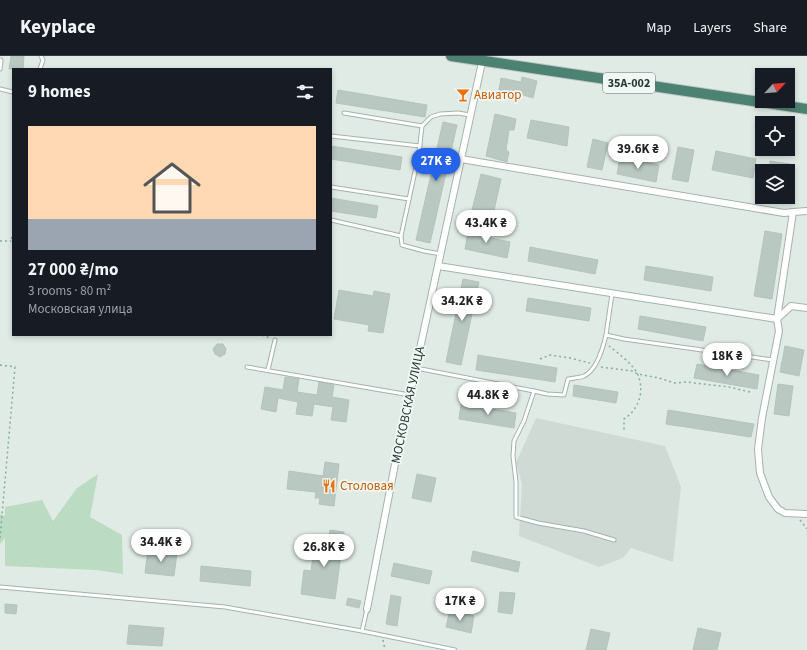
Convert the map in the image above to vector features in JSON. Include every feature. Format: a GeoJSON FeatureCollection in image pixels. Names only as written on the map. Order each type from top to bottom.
{"type":"FeatureCollection","features":[{"type":"Feature","properties":{"kind":"highway","name":"35А-002"},"geometry":{"type":"LineString","coordinates":[[451,56],[482,62],[807,109]]}},
{"type":"Feature","properties":{"kind":"street","name":"МОСКОВСКАЯ УЛИЦА"},"geometry":{"type":"LineString","coordinates":[[367,609],[410,394],[482,62]]}},
{"type":"Feature","properties":{"kind":"street"},"geometry":{"type":"LineString","coordinates":[[461,159],[784,212],[807,211]]}},
{"type":"Feature","properties":{"kind":"street"},"geometry":{"type":"LineString","coordinates":[[793,212],[777,319],[779,331],[762,418],[758,449],[760,473],[769,497],[778,509],[785,513],[807,514]]}},
{"type":"Feature","properties":{"kind":"street"},"geometry":{"type":"LineString","coordinates":[[438,266],[777,319]]}},
{"type":"Feature","properties":{"kind":"street"},"geometry":{"type":"LineString","coordinates":[[777,319],[791,306],[807,308]]}},
{"type":"Feature","properties":{"kind":"lane"},"geometry":{"type":"LineString","coordinates":[[40,68],[43,60],[41,56]]}},
{"type":"Feature","properties":{"kind":"lane"},"geometry":{"type":"LineString","coordinates":[[0,60],[0,69]]}},
{"type":"Feature","properties":{"kind":"lane"},"geometry":{"type":"LineString","coordinates":[[0,89],[12,92]]}},
{"type":"Feature","properties":{"kind":"lane"},"geometry":{"type":"LineString","coordinates":[[344,113],[422,126]]}},
{"type":"Feature","properties":{"kind":"lane"},"geometry":{"type":"LineString","coordinates":[[441,254],[402,245],[401,236],[420,146],[422,126],[431,117],[440,114],[458,113],[470,115]]}},
{"type":"Feature","properties":{"kind":"lane"},"geometry":{"type":"LineString","coordinates":[[332,136],[420,146]]}},
{"type":"Feature","properties":{"kind":"lane"},"geometry":{"type":"LineString","coordinates":[[332,187],[409,199]]}},
{"type":"Feature","properties":{"kind":"lane"},"geometry":{"type":"LineString","coordinates":[[332,220],[401,236]]}},
{"type":"Feature","properties":{"kind":"lane"},"geometry":{"type":"LineString","coordinates":[[416,368],[547,394],[564,395],[568,379],[585,376],[595,365],[606,335],[612,294]]}},
{"type":"Feature","properties":{"kind":"lane"},"geometry":{"type":"LineString","coordinates":[[606,335],[624,339],[773,360]]}},
{"type":"Feature","properties":{"kind":"lane"},"geometry":{"type":"LineString","coordinates":[[268,370],[275,340]]}},
{"type":"Feature","properties":{"kind":"lane"},"geometry":{"type":"LineString","coordinates":[[247,367],[410,394]]}},
{"type":"Feature","properties":{"kind":"lane"},"geometry":{"type":"LineString","coordinates":[[534,391],[524,421],[514,440],[513,456],[516,482],[516,517],[538,523],[584,531],[614,540]]}},
{"type":"Feature","properties":{"kind":"lane"},"geometry":{"type":"LineString","coordinates":[[0,587],[225,607],[362,631],[455,650]]}},
{"type":"Feature","properties":{"kind":"lane"},"geometry":{"type":"LineString","coordinates":[[362,631],[367,609]]}},
{"type":"Feature","properties":{"kind":"path"},"geometry":{"type":"LineString","coordinates":[[0,241],[12,242]]}},
{"type":"Feature","properties":{"kind":"path"},"geometry":{"type":"LineString","coordinates":[[265,336],[275,340]]}},
{"type":"Feature","properties":{"kind":"path"},"geometry":{"type":"LineString","coordinates":[[604,343],[624,358],[638,374],[641,387],[640,401],[635,410],[624,420],[624,432]]}},
{"type":"Feature","properties":{"kind":"path"},"geometry":{"type":"LineString","coordinates":[[540,359],[550,355],[632,371],[638,374],[675,383],[686,382],[714,385],[750,392]]}},
{"type":"Feature","properties":{"kind":"path"},"geometry":{"type":"LineString","coordinates":[[0,365],[15,366],[0,538]]}},
{"type":"Feature","properties":{"kind":"path"},"geometry":{"type":"LineString","coordinates":[[799,514],[800,521],[807,529]]}},
{"type":"Feature","properties":{"kind":"path"},"geometry":{"type":"LineString","coordinates":[[381,635],[385,650]]}},
{"type":"Feature","properties":{"kind":"shaded area"},"geometry":{"type":"Polygon","coordinates":[[[536,418],[665,446],[681,487],[673,562],[631,548],[623,558],[599,567],[519,536],[522,484],[516,463],[536,418]]]}},
{"type":"Feature","properties":{"kind":"green space"},"geometry":{"type":"Polygon","coordinates":[[[98,474],[90,517],[122,535],[123,574],[96,570],[5,566],[5,538],[0,544],[0,514],[5,516],[5,507],[42,500],[53,521],[77,488],[98,474]]]}},
{"type":"Feature","properties":{"kind":"building"},"geometry":{"type":"Polygon","coordinates":[[[11,56],[24,56],[23,68],[9,69],[11,56]]]}},
{"type":"Feature","properties":{"kind":"building"},"geometry":{"type":"Polygon","coordinates":[[[522,77],[537,81],[533,98],[514,92],[499,90],[501,78],[521,82],[522,77]]]}},
{"type":"Feature","properties":{"kind":"building"},"geometry":{"type":"Polygon","coordinates":[[[338,90],[427,105],[425,117],[336,103],[338,90]]]}},
{"type":"Feature","properties":{"kind":"building"},"geometry":{"type":"Polygon","coordinates":[[[495,114],[516,119],[514,130],[509,130],[506,150],[509,152],[507,162],[486,156],[495,114]]]}},
{"type":"Feature","properties":{"kind":"building"},"geometry":{"type":"Polygon","coordinates":[[[531,120],[569,127],[567,146],[527,138],[531,120]]]}},
{"type":"Feature","properties":{"kind":"building"},"geometry":{"type":"Polygon","coordinates":[[[443,122],[457,125],[430,243],[416,240],[443,122]]]}},
{"type":"Feature","properties":{"kind":"building"},"geometry":{"type":"Polygon","coordinates":[[[593,139],[608,143],[602,170],[587,167],[593,139]]]}},
{"type":"Feature","properties":{"kind":"building"},"geometry":{"type":"Polygon","coordinates":[[[332,146],[402,157],[400,170],[332,159],[332,146]]]}},
{"type":"Feature","properties":{"kind":"building"},"geometry":{"type":"Polygon","coordinates":[[[678,147],[694,150],[688,182],[672,179],[678,147]]]}},
{"type":"Feature","properties":{"kind":"building"},"geometry":{"type":"Polygon","coordinates":[[[716,151],[756,159],[753,178],[712,170],[716,151]]]}},
{"type":"Feature","properties":{"kind":"building"},"geometry":{"type":"Polygon","coordinates":[[[620,157],[659,165],[656,182],[617,174],[620,157]]]}},
{"type":"Feature","properties":{"kind":"building"},"geometry":{"type":"Polygon","coordinates":[[[770,161],[790,164],[770,164],[770,161]]]}},
{"type":"Feature","properties":{"kind":"building"},"geometry":{"type":"Polygon","coordinates":[[[481,174],[501,179],[493,215],[472,210],[481,174]]]}},
{"type":"Feature","properties":{"kind":"building"},"geometry":{"type":"Polygon","coordinates":[[[332,198],[378,206],[376,218],[332,211],[332,198]]]}},
{"type":"Feature","properties":{"kind":"building"},"geometry":{"type":"Polygon","coordinates":[[[469,227],[488,231],[486,237],[510,242],[507,258],[465,249],[469,227]]]}},
{"type":"Feature","properties":{"kind":"building"},"geometry":{"type":"Polygon","coordinates":[[[765,231],[782,234],[772,299],[754,296],[765,231]]]}},
{"type":"Feature","properties":{"kind":"building"},"geometry":{"type":"Polygon","coordinates":[[[530,247],[598,260],[595,274],[528,261],[530,247]]]}},
{"type":"Feature","properties":{"kind":"building"},"geometry":{"type":"Polygon","coordinates":[[[646,266],[713,277],[711,291],[644,280],[646,266]]]}},
{"type":"Feature","properties":{"kind":"building"},"geometry":{"type":"Polygon","coordinates":[[[463,279],[479,282],[461,365],[446,362],[463,279]]]}},
{"type":"Feature","properties":{"kind":"building"},"geometry":{"type":"Polygon","coordinates":[[[339,290],[373,296],[374,291],[390,294],[383,333],[368,331],[369,325],[334,319],[339,290]]]}},
{"type":"Feature","properties":{"kind":"building"},"geometry":{"type":"Polygon","coordinates":[[[528,298],[591,308],[589,321],[526,311],[528,298]]]}},
{"type":"Feature","properties":{"kind":"building"},"geometry":{"type":"Polygon","coordinates":[[[640,316],[706,327],[703,341],[638,329],[640,316]]]}},
{"type":"Feature","properties":{"kind":"building"},"geometry":{"type":"Polygon","coordinates":[[[217,344],[223,344],[226,349],[225,354],[220,357],[215,354],[213,349],[217,344]]]}},
{"type":"Feature","properties":{"kind":"building"},"geometry":{"type":"Polygon","coordinates":[[[785,346],[804,350],[799,376],[780,372],[785,346]]]}},
{"type":"Feature","properties":{"kind":"building"},"geometry":{"type":"Polygon","coordinates":[[[478,355],[557,368],[555,382],[476,370],[478,355]]]}},
{"type":"Feature","properties":{"kind":"building"},"geometry":{"type":"Polygon","coordinates":[[[697,364],[759,375],[757,389],[694,378],[697,364]]]}},
{"type":"Feature","properties":{"kind":"building"},"geometry":{"type":"Polygon","coordinates":[[[285,377],[299,379],[297,392],[317,395],[319,382],[334,385],[332,397],[349,400],[346,422],[331,420],[333,407],[314,404],[312,416],[296,414],[298,402],[278,398],[276,412],[261,409],[265,387],[283,390],[285,377]]]}},
{"type":"Feature","properties":{"kind":"building"},"geometry":{"type":"Polygon","coordinates":[[[778,384],[793,386],[789,416],[774,414],[778,384]]]}},
{"type":"Feature","properties":{"kind":"building"},"geometry":{"type":"Polygon","coordinates":[[[574,385],[618,392],[616,403],[573,396],[574,385]]]}},
{"type":"Feature","properties":{"kind":"building"},"geometry":{"type":"Polygon","coordinates":[[[461,404],[516,413],[514,428],[459,419],[461,404]]]}},
{"type":"Feature","properties":{"kind":"building"},"geometry":{"type":"Polygon","coordinates":[[[668,410],[754,424],[751,437],[666,424],[668,410]]]}},
{"type":"Feature","properties":{"kind":"building"},"geometry":{"type":"Polygon","coordinates":[[[325,462],[339,464],[334,506],[319,504],[320,498],[315,498],[316,492],[287,489],[289,471],[323,476],[325,462]]]}},
{"type":"Feature","properties":{"kind":"building"},"geometry":{"type":"Polygon","coordinates":[[[417,474],[436,478],[431,502],[412,498],[417,474]]]}},
{"type":"Feature","properties":{"kind":"building"},"geometry":{"type":"Polygon","coordinates":[[[330,530],[344,532],[335,599],[301,594],[304,570],[311,571],[315,541],[328,543],[330,530]]]}},
{"type":"Feature","properties":{"kind":"building"},"geometry":{"type":"Polygon","coordinates":[[[148,549],[177,553],[174,576],[145,573],[148,549]]]}},
{"type":"Feature","properties":{"kind":"building"},"geometry":{"type":"Polygon","coordinates":[[[473,551],[520,562],[518,572],[471,561],[473,551]]]}},
{"type":"Feature","properties":{"kind":"building"},"geometry":{"type":"Polygon","coordinates":[[[394,563],[432,571],[429,584],[391,576],[394,563]]]}},
{"type":"Feature","properties":{"kind":"building"},"geometry":{"type":"Polygon","coordinates":[[[201,566],[251,571],[250,586],[200,581],[201,566]]]}},
{"type":"Feature","properties":{"kind":"building"},"geometry":{"type":"Polygon","coordinates":[[[500,592],[515,593],[512,614],[498,612],[500,592]]]}},
{"type":"Feature","properties":{"kind":"building"},"geometry":{"type":"Polygon","coordinates":[[[391,595],[401,597],[397,626],[386,624],[391,595]]]}},
{"type":"Feature","properties":{"kind":"building"},"geometry":{"type":"Polygon","coordinates":[[[348,598],[361,601],[359,608],[346,605],[348,598]]]}},
{"type":"Feature","properties":{"kind":"building"},"geometry":{"type":"Polygon","coordinates":[[[5,604],[17,605],[16,614],[5,613],[5,604]]]}},
{"type":"Feature","properties":{"kind":"building"},"geometry":{"type":"Polygon","coordinates":[[[450,610],[474,616],[471,633],[446,627],[450,610]]]}},
{"type":"Feature","properties":{"kind":"building"},"geometry":{"type":"Polygon","coordinates":[[[129,625],[164,628],[162,646],[127,644],[129,625]]]}},
{"type":"Feature","properties":{"kind":"building"},"geometry":{"type":"Polygon","coordinates":[[[698,628],[721,633],[717,650],[693,650],[698,628]]]}},
{"type":"Feature","properties":{"kind":"building"},"geometry":{"type":"Polygon","coordinates":[[[591,629],[610,633],[606,650],[586,650],[591,629]]]}},
{"type":"Feature","properties":{"kind":"place","name":"Авиатор"},"geometry":{"type":"Point","coordinates":[463,95]}},
{"type":"Feature","properties":{"kind":"place","name":"Столовая"},"geometry":{"type":"Point","coordinates":[329,486]}}]}
